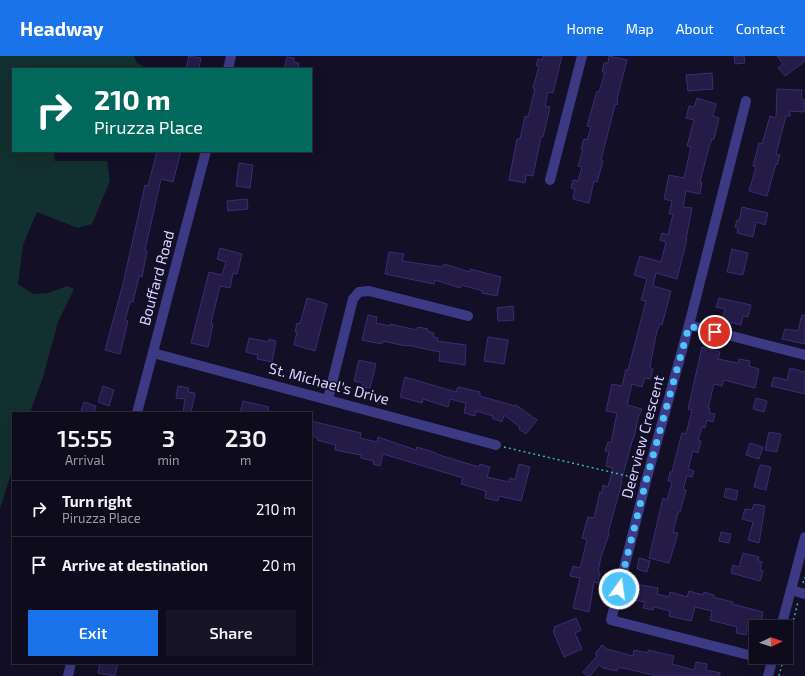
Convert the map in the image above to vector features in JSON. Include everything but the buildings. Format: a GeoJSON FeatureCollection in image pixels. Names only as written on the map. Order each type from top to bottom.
{"type":"FeatureCollection","features":[{"type":"Feature","properties":{"kind":"street"},"geometry":{"type":"LineString","coordinates":[[228,68],[231,56]]}},
{"type":"Feature","properties":{"kind":"street"},"geometry":{"type":"LineString","coordinates":[[550,180],[582,56]]}},
{"type":"Feature","properties":{"kind":"street","name":"Deerview Crescent"},"geometry":{"type":"LineString","coordinates":[[746,101],[689,326],[646,481],[611,620],[749,653]]}},
{"type":"Feature","properties":{"kind":"street","name":"Bouffard Road"},"geometry":{"type":"LineString","coordinates":[[137,412],[206,152]]}},
{"type":"Feature","properties":{"kind":"street"},"geometry":{"type":"LineString","coordinates":[[328,399],[353,298],[360,292],[369,291],[468,316]]}},
{"type":"Feature","properties":{"kind":"street"},"geometry":{"type":"LineString","coordinates":[[689,326],[805,355]]}},
{"type":"Feature","properties":{"kind":"street","name":"St. Michael's Drive"},"geometry":{"type":"LineString","coordinates":[[153,353],[496,445]]}},
{"type":"Feature","properties":{"kind":"street"},"geometry":{"type":"LineString","coordinates":[[785,620],[799,592],[805,537]]}},
{"type":"Feature","properties":{"kind":"street"},"geometry":{"type":"LineString","coordinates":[[68,676],[71,664]]}},
{"type":"Feature","properties":{"kind":"street"},"geometry":{"type":"LineString","coordinates":[[768,676],[772,664]]}},
{"type":"Feature","properties":{"kind":"path"},"geometry":{"type":"LineString","coordinates":[[496,445],[646,481]]}},
{"type":"Feature","properties":{"kind":"path"},"geometry":{"type":"LineString","coordinates":[[793,620],[799,592],[805,577]]}},
{"type":"Feature","properties":{"kind":"path"},"geometry":{"type":"LineString","coordinates":[[779,676],[782,664]]}},
{"type":"Feature","properties":{"kind":"green space"},"geometry":{"type":"Polygon","coordinates":[[[0,56],[134,56],[137,63],[147,68],[12,68],[12,152],[54,152],[55,161],[107,161],[110,181],[92,224],[78,228],[37,212],[23,245],[18,284],[33,294],[48,293],[67,286],[74,289],[58,322],[43,377],[30,412],[12,412],[12,470],[0,509],[0,56]]]}},
{"type":"Feature","properties":{"kind":"route"},"geometry":{"type":"LineString","coordinates":[[619,589],[646,481],[689,326],[715,332]]}}]}
